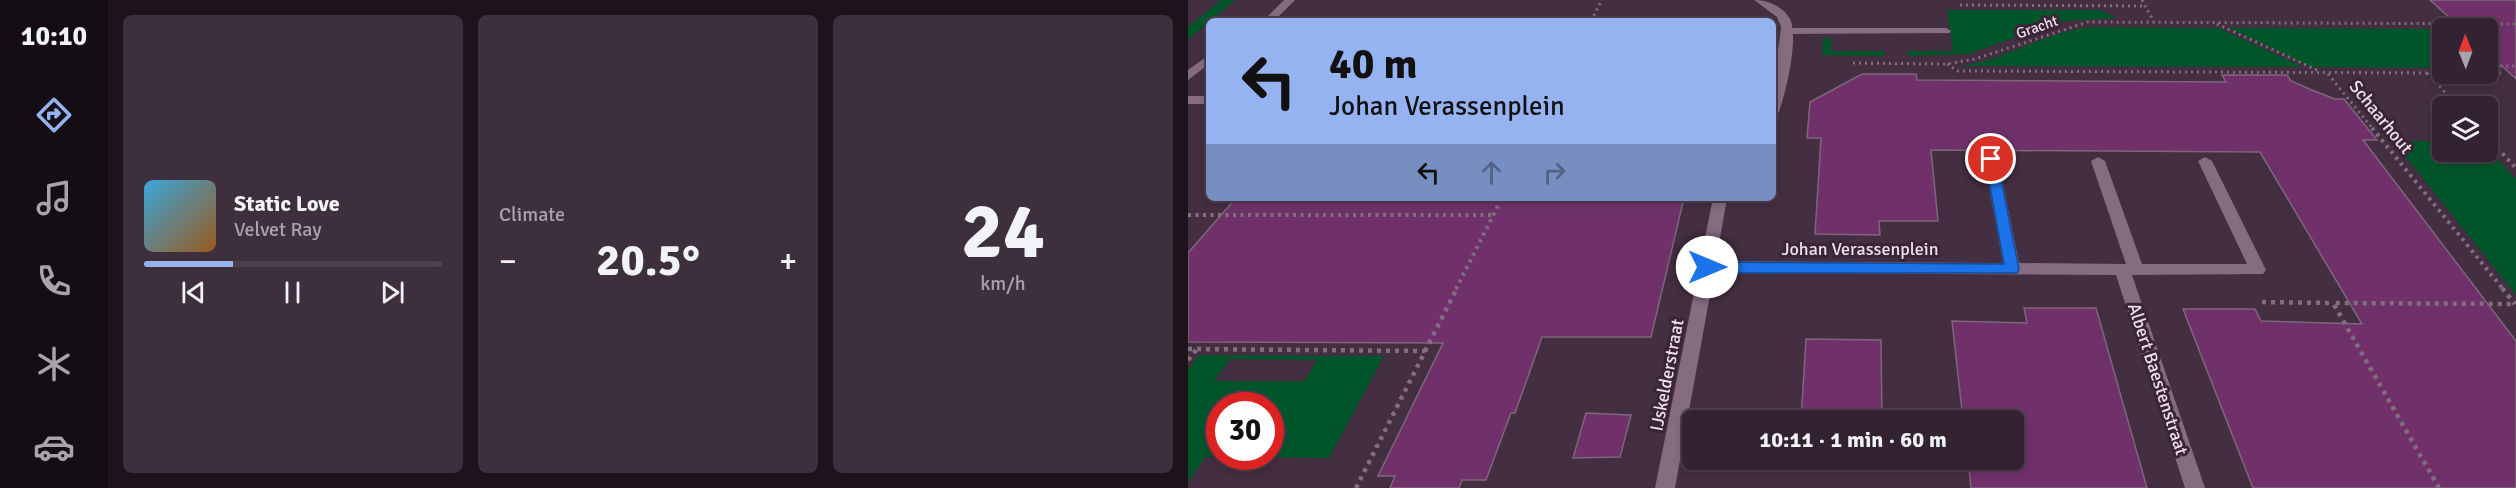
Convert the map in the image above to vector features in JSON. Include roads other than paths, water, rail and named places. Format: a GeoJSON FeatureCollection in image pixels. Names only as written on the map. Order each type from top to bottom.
{"type":"FeatureCollection","features":[{"type":"Feature","properties":{"kind":"street"},"geometry":{"type":"LineString","coordinates":[[1271,18],[1290,0]]}},
{"type":"Feature","properties":{"kind":"street"},"geometry":{"type":"LineString","coordinates":[[1759,0],[1782,16],[1787,31],[1776,95]]}},
{"type":"Feature","properties":{"kind":"street"},"geometry":{"type":"LineString","coordinates":[[1787,31],[1947,31]]}},
{"type":"Feature","properties":{"kind":"street"},"geometry":{"type":"LineString","coordinates":[[1188,76],[1206,61]]}},
{"type":"Feature","properties":{"kind":"street"},"geometry":{"type":"LineString","coordinates":[[1188,100],[1206,100]]}},
{"type":"Feature","properties":{"kind":"street"},"geometry":{"type":"LineString","coordinates":[[1991,159],[2012,269]]}},
{"type":"Feature","properties":{"kind":"street"},"geometry":{"type":"LineString","coordinates":[[2098,161],[2129,269]]}},
{"type":"Feature","properties":{"kind":"street","name":"Johan Verassenplein"},"geometry":{"type":"LineString","coordinates":[[1707,267],[2258,270],[2205,161]]}},
{"type":"Feature","properties":{"kind":"street","name":"IJskelderstraat"},"geometry":{"type":"LineString","coordinates":[[1665,488],[1719,201]]}},
{"type":"Feature","properties":{"kind":"street","name":"Albert Baestenstraat"},"geometry":{"type":"LineString","coordinates":[[2129,269],[2195,488]]}}]}
